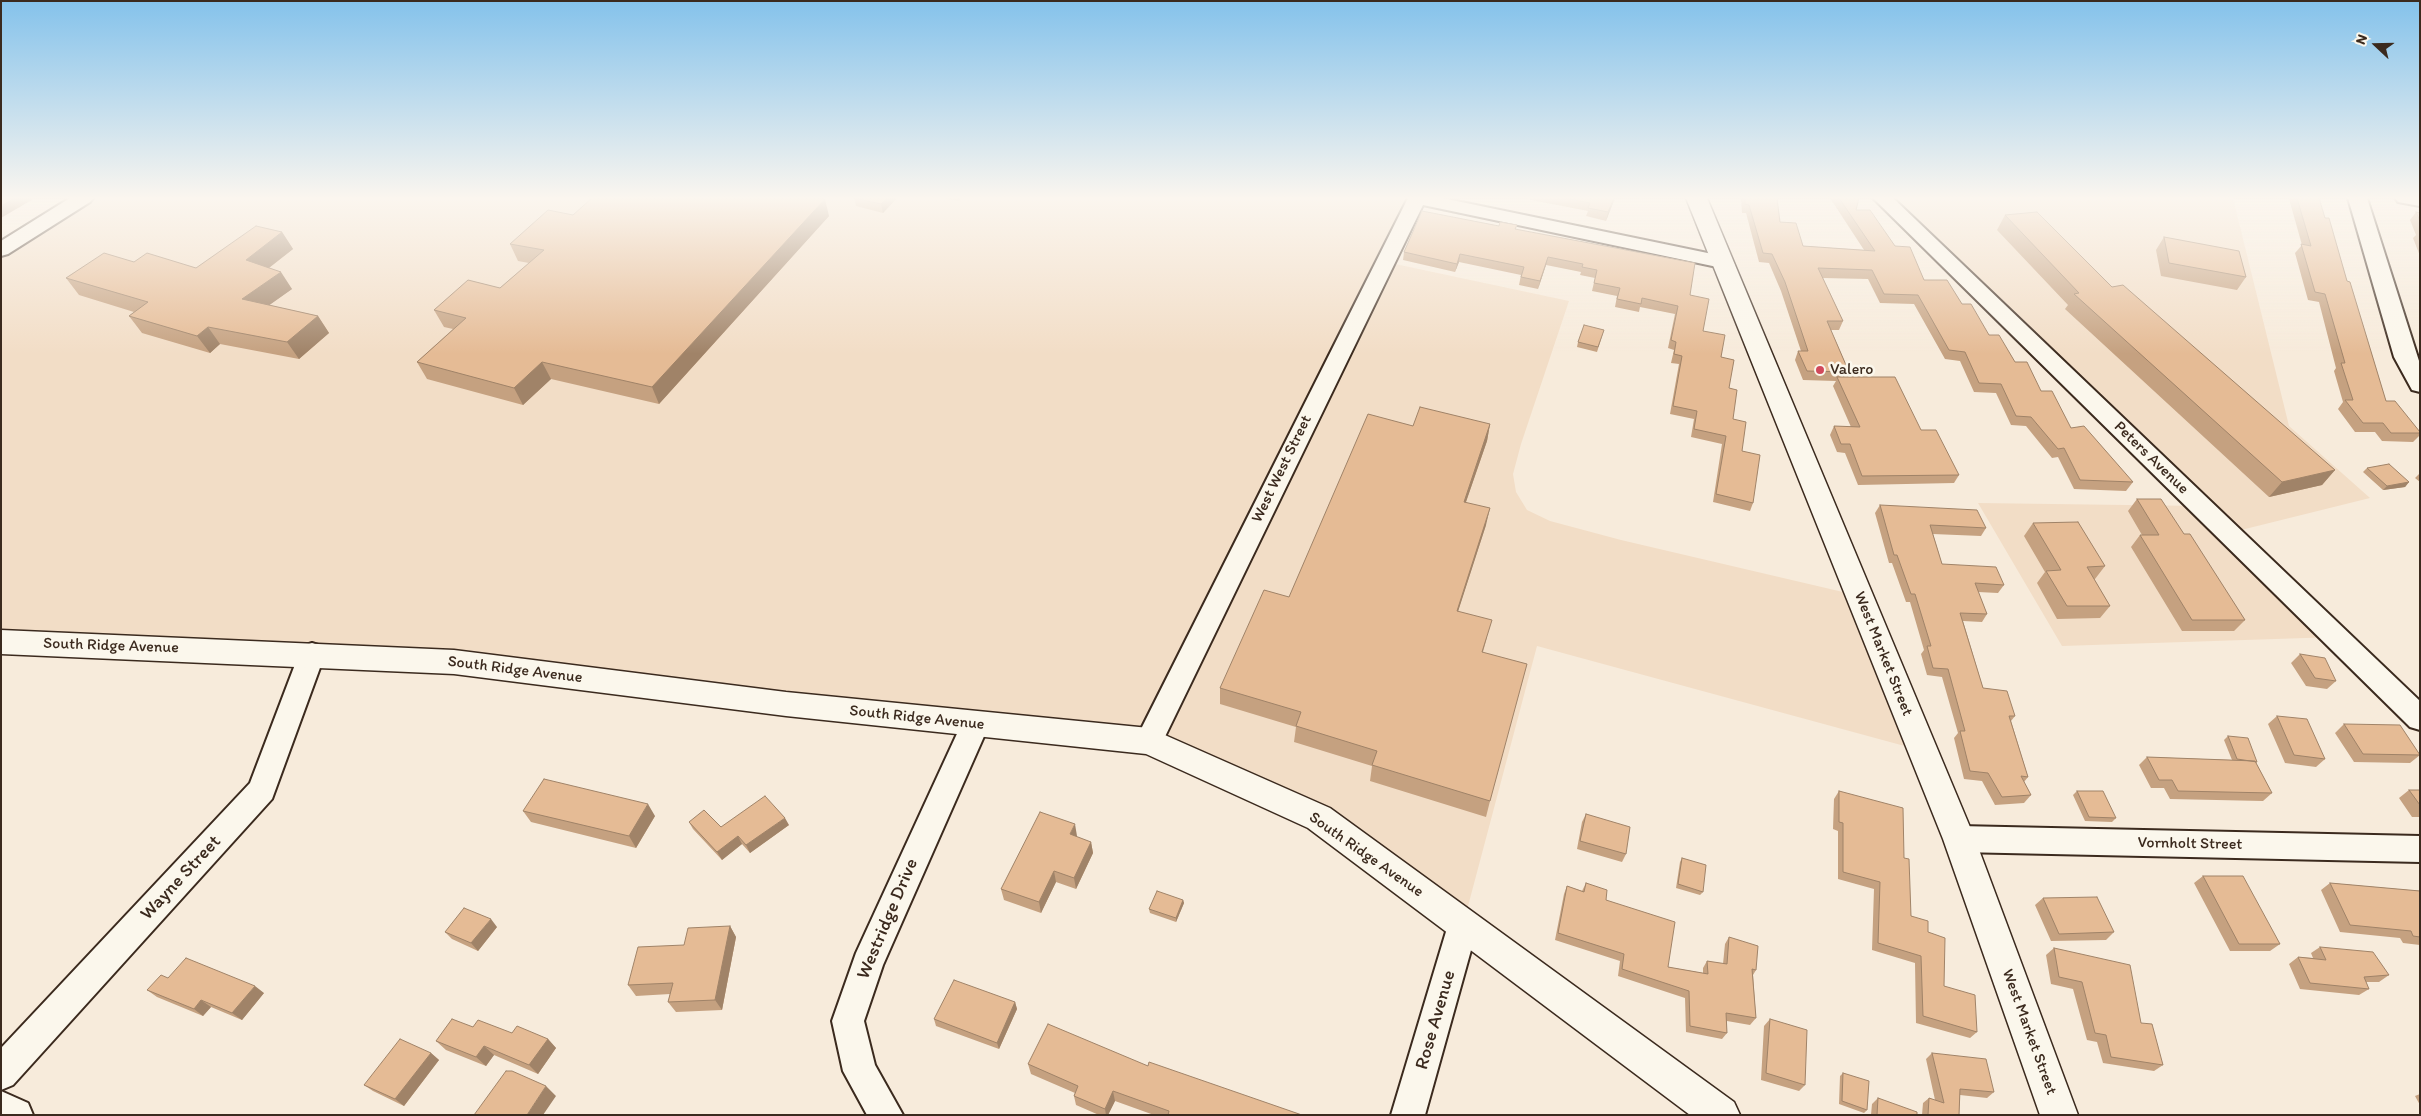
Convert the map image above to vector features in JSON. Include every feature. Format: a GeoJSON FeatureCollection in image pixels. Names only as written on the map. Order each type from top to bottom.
{"type":"FeatureCollection","features":[{"type":"Feature","properties":{"kind":"street","name":"West West Street"},"geometry":{"type":"LineString","coordinates":[[1149,741],[1391,250]]}},
{"type":"Feature","properties":{"kind":"street"},"geometry":{"type":"LineString","coordinates":[[1665,250],[1722,262]]}},
{"type":"Feature","properties":{"kind":"street","name":"West Market Street"},"geometry":{"type":"LineString","coordinates":[[1717,250],[1960,839],[2059,1115]]}},
{"type":"Feature","properties":{"kind":"street","name":"Peters Avenue"},"geometry":{"type":"LineString","coordinates":[[1936,250],[2420,719]]}},
{"type":"Feature","properties":{"kind":"street"},"geometry":{"type":"LineString","coordinates":[[2373,250],[2405,357],[2420,385]]}},
{"type":"Feature","properties":{"kind":"street","name":"South Ridge Avenue"},"geometry":{"type":"LineString","coordinates":[[1,642],[312,654],[454,662],[786,704],[974,725],[1149,741],[1319,818],[1721,1115]]}},
{"type":"Feature","properties":{"kind":"street","name":"Wayne Street"},"geometry":{"type":"LineString","coordinates":[[1,1074],[262,790],[312,654]]}},
{"type":"Feature","properties":{"kind":"street","name":"Westridge Drive"},"geometry":{"type":"LineString","coordinates":[[886,1115],[860,1071],[848,1021],[866,964],[974,725]]}},
{"type":"Feature","properties":{"kind":"street","name":"Vornholt Street"},"geometry":{"type":"LineString","coordinates":[[1960,839],[2420,850]]}},
{"type":"Feature","properties":{"kind":"street","name":"Rose Avenue"},"geometry":{"type":"LineString","coordinates":[[1408,1115],[1463,925]]}},
{"type":"Feature","properties":{"kind":"street"},"geometry":{"type":"LineString","coordinates":[[1,1108],[16,1115]]}},
{"type":"Feature","properties":{"kind":"shaded area"},"geometry":{"type":"Polygon","coordinates":[[[1,250],[1392,250],[1386,262],[1569,301],[1521,444],[1513,474],[1516,492],[1527,510],[1550,521],[1621,540],[1860,596],[1923,751],[1537,646],[1463,925],[1319,818],[1149,741],[454,662],[1,642],[1,250]]]}},
{"type":"Feature","properties":{"kind":"shaded area"},"geometry":{"type":"Polygon","coordinates":[[[1936,250],[2246,250],[2289,426],[2370,498],[2229,533],[2336,637],[2062,646],[1978,503],[2200,506],[1936,250]]]}},
{"type":"Feature","properties":{"kind":"building"},"geometry":{"type":"Polygon","coordinates":[[[222,250],[259,250],[246,260],[281,272],[242,299],[318,316],[287,342],[208,327],[197,336],[129,316],[148,302],[66,278],[104,253],[134,262],[147,253],[196,268],[222,250]]]}},
{"type":"Feature","properties":{"kind":"building"},"geometry":{"type":"Polygon","coordinates":[[[544,250],[778,250],[652,387],[542,362],[514,388],[417,362],[466,318],[434,310],[468,280],[500,288],[544,250]]]}},
{"type":"Feature","properties":{"kind":"building"},"geometry":{"type":"Polygon","coordinates":[[[1405,250],[1627,250],[1695,263],[1690,295],[1709,299],[1703,331],[1725,335],[1721,357],[1734,360],[1729,388],[1737,390],[1733,419],[1746,422],[1742,451],[1760,455],[1753,503],[1716,494],[1726,436],[1694,429],[1697,411],[1673,406],[1682,356],[1674,354],[1676,342],[1671,340],[1678,306],[1642,298],[1641,304],[1617,299],[1620,288],[1594,283],[1597,270],[1582,267],[1583,264],[1548,257],[1540,281],[1521,277],[1524,267],[1460,254],[1457,264],[1404,252],[1405,250]]]}},
{"type":"Feature","properties":{"kind":"building"},"geometry":{"type":"Polygon","coordinates":[[[1762,250],[1911,250],[1924,280],[1947,280],[1962,304],[1971,304],[1989,335],[1999,335],[2015,362],[2027,362],[2041,391],[2052,391],[2071,428],[2084,426],[2133,482],[2080,480],[2064,448],[2058,449],[2031,417],[2016,416],[2001,384],[1979,383],[1965,352],[1949,350],[1918,295],[1884,294],[1872,270],[1818,268],[1843,321],[1827,321],[1849,372],[1807,371],[1798,351],[1808,351],[1785,282],[1772,254],[1763,253],[1762,250]]]}},
{"type":"Feature","properties":{"kind":"building"},"geometry":{"type":"Polygon","coordinates":[[[2038,250],[2075,250],[2112,287],[2123,285],[2335,470],[2282,482],[2074,294],[2079,293],[2038,250]]]}},
{"type":"Feature","properties":{"kind":"building"},"geometry":{"type":"Polygon","coordinates":[[[2167,250],[2234,250],[2239,251],[2246,277],[2169,263],[2167,250]]]}},
{"type":"Feature","properties":{"kind":"building"},"geometry":{"type":"Polygon","coordinates":[[[2303,250],[2338,250],[2347,281],[2350,282],[2386,401],[2395,401],[2420,433],[2391,433],[2383,423],[2363,423],[2345,400],[2353,400],[2341,363],[2345,363],[2325,294],[2315,292],[2303,250]]]}},
{"type":"Feature","properties":{"kind":"building"},"geometry":{"type":"Polygon","coordinates":[[[1584,325],[1604,330],[1598,347],[1578,342],[1584,325]]]}},
{"type":"Feature","properties":{"kind":"building"},"geometry":{"type":"Polygon","coordinates":[[[1837,377],[1895,377],[1921,430],[1936,430],[1959,475],[1862,476],[1850,444],[1841,444],[1834,426],[1860,427],[1837,377]]]}},
{"type":"Feature","properties":{"kind":"building"},"geometry":{"type":"Polygon","coordinates":[[[1420,407],[1490,424],[1464,502],[1490,508],[1457,611],[1492,620],[1482,652],[1527,664],[1490,801],[1372,765],[1377,751],[1296,726],[1301,712],[1220,688],[1264,590],[1289,597],[1368,414],[1413,426],[1420,407]]]}},
{"type":"Feature","properties":{"kind":"building"},"geometry":{"type":"Polygon","coordinates":[[[2389,464],[2409,482],[2387,486],[2367,468],[2389,464]]]}},
{"type":"Feature","properties":{"kind":"building"},"geometry":{"type":"Polygon","coordinates":[[[2137,499],[2161,499],[2184,534],[2190,534],[2245,620],[2192,620],[2140,535],[2159,535],[2137,499]]]}},
{"type":"Feature","properties":{"kind":"building"},"geometry":{"type":"Polygon","coordinates":[[[1880,505],[1977,510],[1986,528],[1930,525],[1942,564],[1996,567],[2004,585],[1975,583],[1987,614],[1960,613],[1983,688],[2007,691],[2015,716],[2009,716],[2028,777],[2021,776],[2031,795],[2002,797],[1988,773],[1970,771],[1960,731],[1965,731],[1948,669],[1933,668],[1927,646],[1931,646],[1915,594],[1911,594],[1897,555],[1894,555],[1880,505]]]}},
{"type":"Feature","properties":{"kind":"building"},"geometry":{"type":"Polygon","coordinates":[[[2078,522],[2105,566],[2087,567],[2110,606],[2067,606],[2046,571],[2061,570],[2033,523],[2078,522]]]}},
{"type":"Feature","properties":{"kind":"building"},"geometry":{"type":"Polygon","coordinates":[[[2300,654],[2325,658],[2336,681],[2315,678],[2300,654]]]}},
{"type":"Feature","properties":{"kind":"building"},"geometry":{"type":"Polygon","coordinates":[[[2277,716],[2307,719],[2325,759],[2294,755],[2277,716]]]}},
{"type":"Feature","properties":{"kind":"building"},"geometry":{"type":"Polygon","coordinates":[[[2344,724],[2400,725],[2420,755],[2363,754],[2344,724]]]}},
{"type":"Feature","properties":{"kind":"building"},"geometry":{"type":"Polygon","coordinates":[[[2228,736],[2248,738],[2257,762],[2237,759],[2228,736]]]}},
{"type":"Feature","properties":{"kind":"building"},"geometry":{"type":"Polygon","coordinates":[[[2147,757],[2255,761],[2272,793],[2178,791],[2172,780],[2159,780],[2147,757]]]}},
{"type":"Feature","properties":{"kind":"building"},"geometry":{"type":"Polygon","coordinates":[[[544,779],[648,804],[629,836],[523,811],[544,779]]]}},
{"type":"Feature","properties":{"kind":"building"},"geometry":{"type":"Polygon","coordinates":[[[2409,790],[2420,790],[2420,805],[2409,790]]]}},
{"type":"Feature","properties":{"kind":"building"},"geometry":{"type":"Polygon","coordinates":[[[1839,791],[1903,808],[1904,858],[1909,859],[1911,916],[1928,921],[1928,932],[1945,938],[1944,986],[1975,995],[1977,1032],[1923,1016],[1921,956],[1878,943],[1880,882],[1843,872],[1843,823],[1839,822],[1839,791]]]}},
{"type":"Feature","properties":{"kind":"building"},"geometry":{"type":"Polygon","coordinates":[[[2077,791],[2103,791],[2116,818],[2089,817],[2077,791]]]}},
{"type":"Feature","properties":{"kind":"building"},"geometry":{"type":"Polygon","coordinates":[[[765,796],[785,818],[746,845],[738,836],[717,852],[689,822],[704,810],[721,827],[765,796]]]}},
{"type":"Feature","properties":{"kind":"building"},"geometry":{"type":"Polygon","coordinates":[[[1040,812],[1075,824],[1070,834],[1091,842],[1074,878],[1054,871],[1039,902],[1001,889],[1040,812]]]}},
{"type":"Feature","properties":{"kind":"building"},"geometry":{"type":"Polygon","coordinates":[[[1586,814],[1630,827],[1626,854],[1580,841],[1586,814]]]}},
{"type":"Feature","properties":{"kind":"building"},"geometry":{"type":"Polygon","coordinates":[[[1682,858],[1706,865],[1703,892],[1678,884],[1682,858]]]}},
{"type":"Feature","properties":{"kind":"building"},"geometry":{"type":"Polygon","coordinates":[[[2203,876],[2243,876],[2280,944],[2239,944],[2203,876]]]}},
{"type":"Feature","properties":{"kind":"building"},"geometry":{"type":"Polygon","coordinates":[[[1586,883],[1607,890],[1606,900],[1675,922],[1668,967],[1708,974],[1707,961],[1727,964],[1729,937],[1758,946],[1756,970],[1752,969],[1756,1018],[1726,1013],[1727,1033],[1690,1026],[1689,991],[1622,969],[1624,954],[1558,933],[1567,886],[1584,892],[1586,883]]]}},
{"type":"Feature","properties":{"kind":"building"},"geometry":{"type":"Polygon","coordinates":[[[2330,883],[2420,891],[2420,937],[2413,936],[2411,931],[2350,925],[2330,883]]]}},
{"type":"Feature","properties":{"kind":"building"},"geometry":{"type":"Polygon","coordinates":[[[1157,891],[1183,900],[1176,918],[1149,909],[1157,891]]]}},
{"type":"Feature","properties":{"kind":"building"},"geometry":{"type":"Polygon","coordinates":[[[2097,897],[2114,932],[2059,934],[2043,898],[2097,897]]]}},
{"type":"Feature","properties":{"kind":"building"},"geometry":{"type":"Polygon","coordinates":[[[464,908],[491,919],[471,943],[445,932],[464,908]]]}},
{"type":"Feature","properties":{"kind":"building"},"geometry":{"type":"Polygon","coordinates":[[[730,926],[715,1000],[668,1002],[673,983],[628,985],[638,947],[684,945],[688,928],[730,926]]]}},
{"type":"Feature","properties":{"kind":"building"},"geometry":{"type":"Polygon","coordinates":[[[2320,947],[2373,952],[2389,975],[2364,977],[2369,989],[2310,983],[2298,957],[2326,960],[2320,947]]]}},
{"type":"Feature","properties":{"kind":"building"},"geometry":{"type":"Polygon","coordinates":[[[2054,948],[2130,965],[2141,1023],[2152,1024],[2163,1065],[2111,1057],[2106,1035],[2095,1033],[2082,982],[2059,977],[2054,948]]]}},
{"type":"Feature","properties":{"kind":"building"},"geometry":{"type":"Polygon","coordinates":[[[186,958],[255,986],[232,1013],[201,1000],[194,1009],[147,990],[161,975],[168,978],[186,958]]]}},
{"type":"Feature","properties":{"kind":"building"},"geometry":{"type":"Polygon","coordinates":[[[954,980],[1015,1002],[997,1043],[934,1019],[954,980]]]}},
{"type":"Feature","properties":{"kind":"building"},"geometry":{"type":"Polygon","coordinates":[[[452,1019],[473,1027],[478,1020],[512,1033],[517,1026],[548,1039],[529,1065],[484,1046],[476,1057],[436,1041],[452,1019]]]}},
{"type":"Feature","properties":{"kind":"building"},"geometry":{"type":"Polygon","coordinates":[[[1770,1019],[1807,1030],[1805,1085],[1766,1073],[1770,1019]]]}},
{"type":"Feature","properties":{"kind":"building"},"geometry":{"type":"Polygon","coordinates":[[[1048,1024],[1148,1066],[1149,1062],[1302,1115],[1168,1115],[1169,1111],[1113,1091],[1105,1109],[1074,1096],[1078,1086],[1028,1064],[1048,1024]]]}},
{"type":"Feature","properties":{"kind":"building"},"geometry":{"type":"Polygon","coordinates":[[[400,1039],[431,1053],[395,1099],[364,1085],[400,1039]]]}},
{"type":"Feature","properties":{"kind":"building"},"geometry":{"type":"Polygon","coordinates":[[[1932,1053],[1986,1059],[1994,1092],[1960,1089],[1959,1115],[1928,1115],[1929,1098],[1944,1103],[1932,1053]]]}},
{"type":"Feature","properties":{"kind":"building"},"geometry":{"type":"Polygon","coordinates":[[[506,1071],[512,1071],[546,1086],[527,1115],[474,1115],[506,1071]]]}},
{"type":"Feature","properties":{"kind":"building"},"geometry":{"type":"Polygon","coordinates":[[[1843,1073],[1869,1081],[1867,1110],[1842,1101],[1843,1073]]]}},
{"type":"Feature","properties":{"kind":"building"},"geometry":{"type":"Polygon","coordinates":[[[1878,1098],[1917,1112],[1917,1115],[1877,1115],[1878,1098]]]}},
{"type":"Feature","properties":{"kind":"place","name":"Valero"},"geometry":{"type":"Point","coordinates":[1820,370]}}]}
